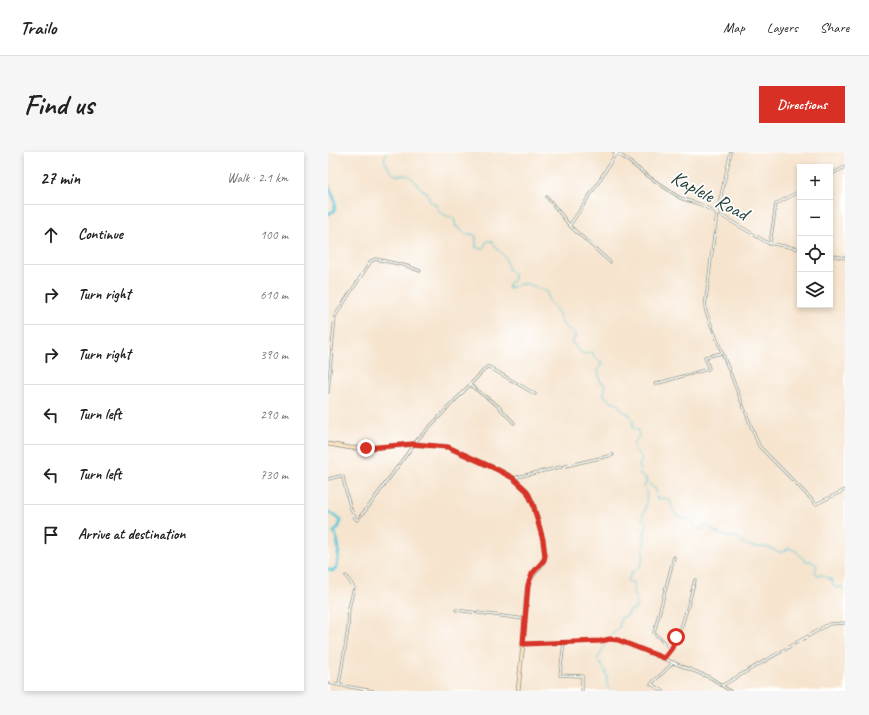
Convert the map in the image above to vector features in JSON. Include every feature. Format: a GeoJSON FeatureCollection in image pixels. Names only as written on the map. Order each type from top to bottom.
{"type":"FeatureCollection","features":[{"type":"Feature","properties":{"kind":"street"},"geometry":{"type":"LineString","coordinates":[[570,226],[598,183],[615,152]]}},
{"type":"Feature","properties":{"kind":"street","name":"Kaplele Road"},"geometry":{"type":"LineString","coordinates":[[615,152],[623,156],[645,174],[680,198],[696,203],[716,213],[770,244],[797,249]]}},
{"type":"Feature","properties":{"kind":"street"},"geometry":{"type":"LineString","coordinates":[[731,152],[716,213],[705,309],[760,448],[816,504],[845,490]]}},
{"type":"Feature","properties":{"kind":"street"},"geometry":{"type":"LineString","coordinates":[[833,174],[845,168]]}},
{"type":"Feature","properties":{"kind":"street"},"geometry":{"type":"LineString","coordinates":[[770,244],[776,204],[797,192]]}},
{"type":"Feature","properties":{"kind":"street"},"geometry":{"type":"LineString","coordinates":[[547,197],[570,226],[610,262]]}},
{"type":"Feature","properties":{"kind":"street"},"geometry":{"type":"LineString","coordinates":[[833,256],[845,258]]}},
{"type":"Feature","properties":{"kind":"street"},"geometry":{"type":"LineString","coordinates":[[328,392],[335,316],[371,261],[376,259],[408,266],[420,271]]}},
{"type":"Feature","properties":{"kind":"street"},"geometry":{"type":"LineString","coordinates":[[655,384],[709,369],[705,357],[722,353]]}},
{"type":"Feature","properties":{"kind":"street"},"geometry":{"type":"LineString","coordinates":[[328,479],[344,476],[346,492],[354,516],[357,520],[369,506],[413,444],[488,366],[535,394]]}},
{"type":"Feature","properties":{"kind":"street"},"geometry":{"type":"LineString","coordinates":[[470,385],[498,406],[514,423]]}},
{"type":"Feature","properties":{"kind":"street"},"geometry":{"type":"LineString","coordinates":[[328,444],[351,448],[413,444],[448,447],[513,478],[524,487],[533,504],[545,548],[544,560],[532,574],[528,585],[518,691]]}},
{"type":"Feature","properties":{"kind":"street"},"geometry":{"type":"LineString","coordinates":[[513,478],[613,455]]}},
{"type":"Feature","properties":{"kind":"street"},"geometry":{"type":"LineString","coordinates":[[671,649],[654,633],[674,557]]}},
{"type":"Feature","properties":{"kind":"street"},"geometry":{"type":"LineString","coordinates":[[339,685],[354,588],[346,576]]}},
{"type":"Feature","properties":{"kind":"street"},"geometry":{"type":"LineString","coordinates":[[664,658],[671,649],[680,628],[695,580]]}},
{"type":"Feature","properties":{"kind":"street"},"geometry":{"type":"LineString","coordinates":[[456,610],[525,619]]}},
{"type":"Feature","properties":{"kind":"street"},"geometry":{"type":"LineString","coordinates":[[723,685],[829,624],[845,623]]}},
{"type":"Feature","properties":{"kind":"street"},"geometry":{"type":"LineString","coordinates":[[523,644],[613,639],[664,658],[711,678],[730,691]]}},
{"type":"Feature","properties":{"kind":"street"},"geometry":{"type":"LineString","coordinates":[[564,642],[560,675],[582,676],[582,691]]}},
{"type":"Feature","properties":{"kind":"street"},"geometry":{"type":"LineString","coordinates":[[663,691],[651,684],[674,662]]}},
{"type":"Feature","properties":{"kind":"street"},"geometry":{"type":"LineString","coordinates":[[328,683],[373,691]]}},
{"type":"Feature","properties":{"kind":"waterway"},"geometry":{"type":"LineString","coordinates":[[386,152],[384,159],[392,172],[395,175],[405,175],[412,178],[421,189],[428,193],[430,202],[435,203],[440,211],[445,215],[454,218],[456,227],[460,228],[465,234],[472,234],[476,236],[476,248],[483,249],[487,241],[492,241],[506,259],[508,269],[514,274],[514,280],[508,284],[508,288],[526,284],[548,292],[549,301],[558,313],[561,322],[576,335],[572,342],[578,350],[584,354],[592,352],[595,358],[602,362],[598,371],[600,381],[605,385],[604,395],[608,400],[617,403],[633,420],[633,428],[638,430],[639,437],[634,442],[634,450],[642,459],[639,466],[640,475],[646,478],[649,484],[656,489],[657,499],[664,498],[670,500],[676,515],[685,519],[690,518],[695,526],[700,530],[708,525],[717,533],[729,537],[737,537],[743,543],[750,546],[766,547],[778,552],[782,552],[789,548],[796,551],[805,561],[811,561],[817,565],[815,572],[817,575],[822,575],[832,580],[835,588],[842,587],[845,590]]}},
{"type":"Feature","properties":{"kind":"waterway"},"geometry":{"type":"LineString","coordinates":[[328,186],[335,201],[334,211],[328,214]]}},
{"type":"Feature","properties":{"kind":"waterway"},"geometry":{"type":"LineString","coordinates":[[610,691],[607,686],[606,673],[597,660],[610,636],[619,628],[621,618],[628,615],[629,611],[635,609],[637,605],[633,594],[634,588],[632,581],[629,582],[627,579],[642,563],[645,542],[644,533],[646,529],[646,523],[642,518],[646,502],[646,490],[644,486],[646,478]]}},
{"type":"Feature","properties":{"kind":"waterway"},"geometry":{"type":"LineString","coordinates":[[328,512],[341,521],[338,528],[334,532],[338,548],[337,567],[332,571],[328,569]]}},
{"type":"Feature","properties":{"kind":"route"},"geometry":{"type":"LineString","coordinates":[[366,448],[413,444],[445,446],[474,458],[513,478],[527,491],[533,504],[543,540],[545,556],[538,569],[532,574],[528,585],[526,594],[523,644],[601,641],[612,639],[664,658],[670,652],[676,637]]}}]}
